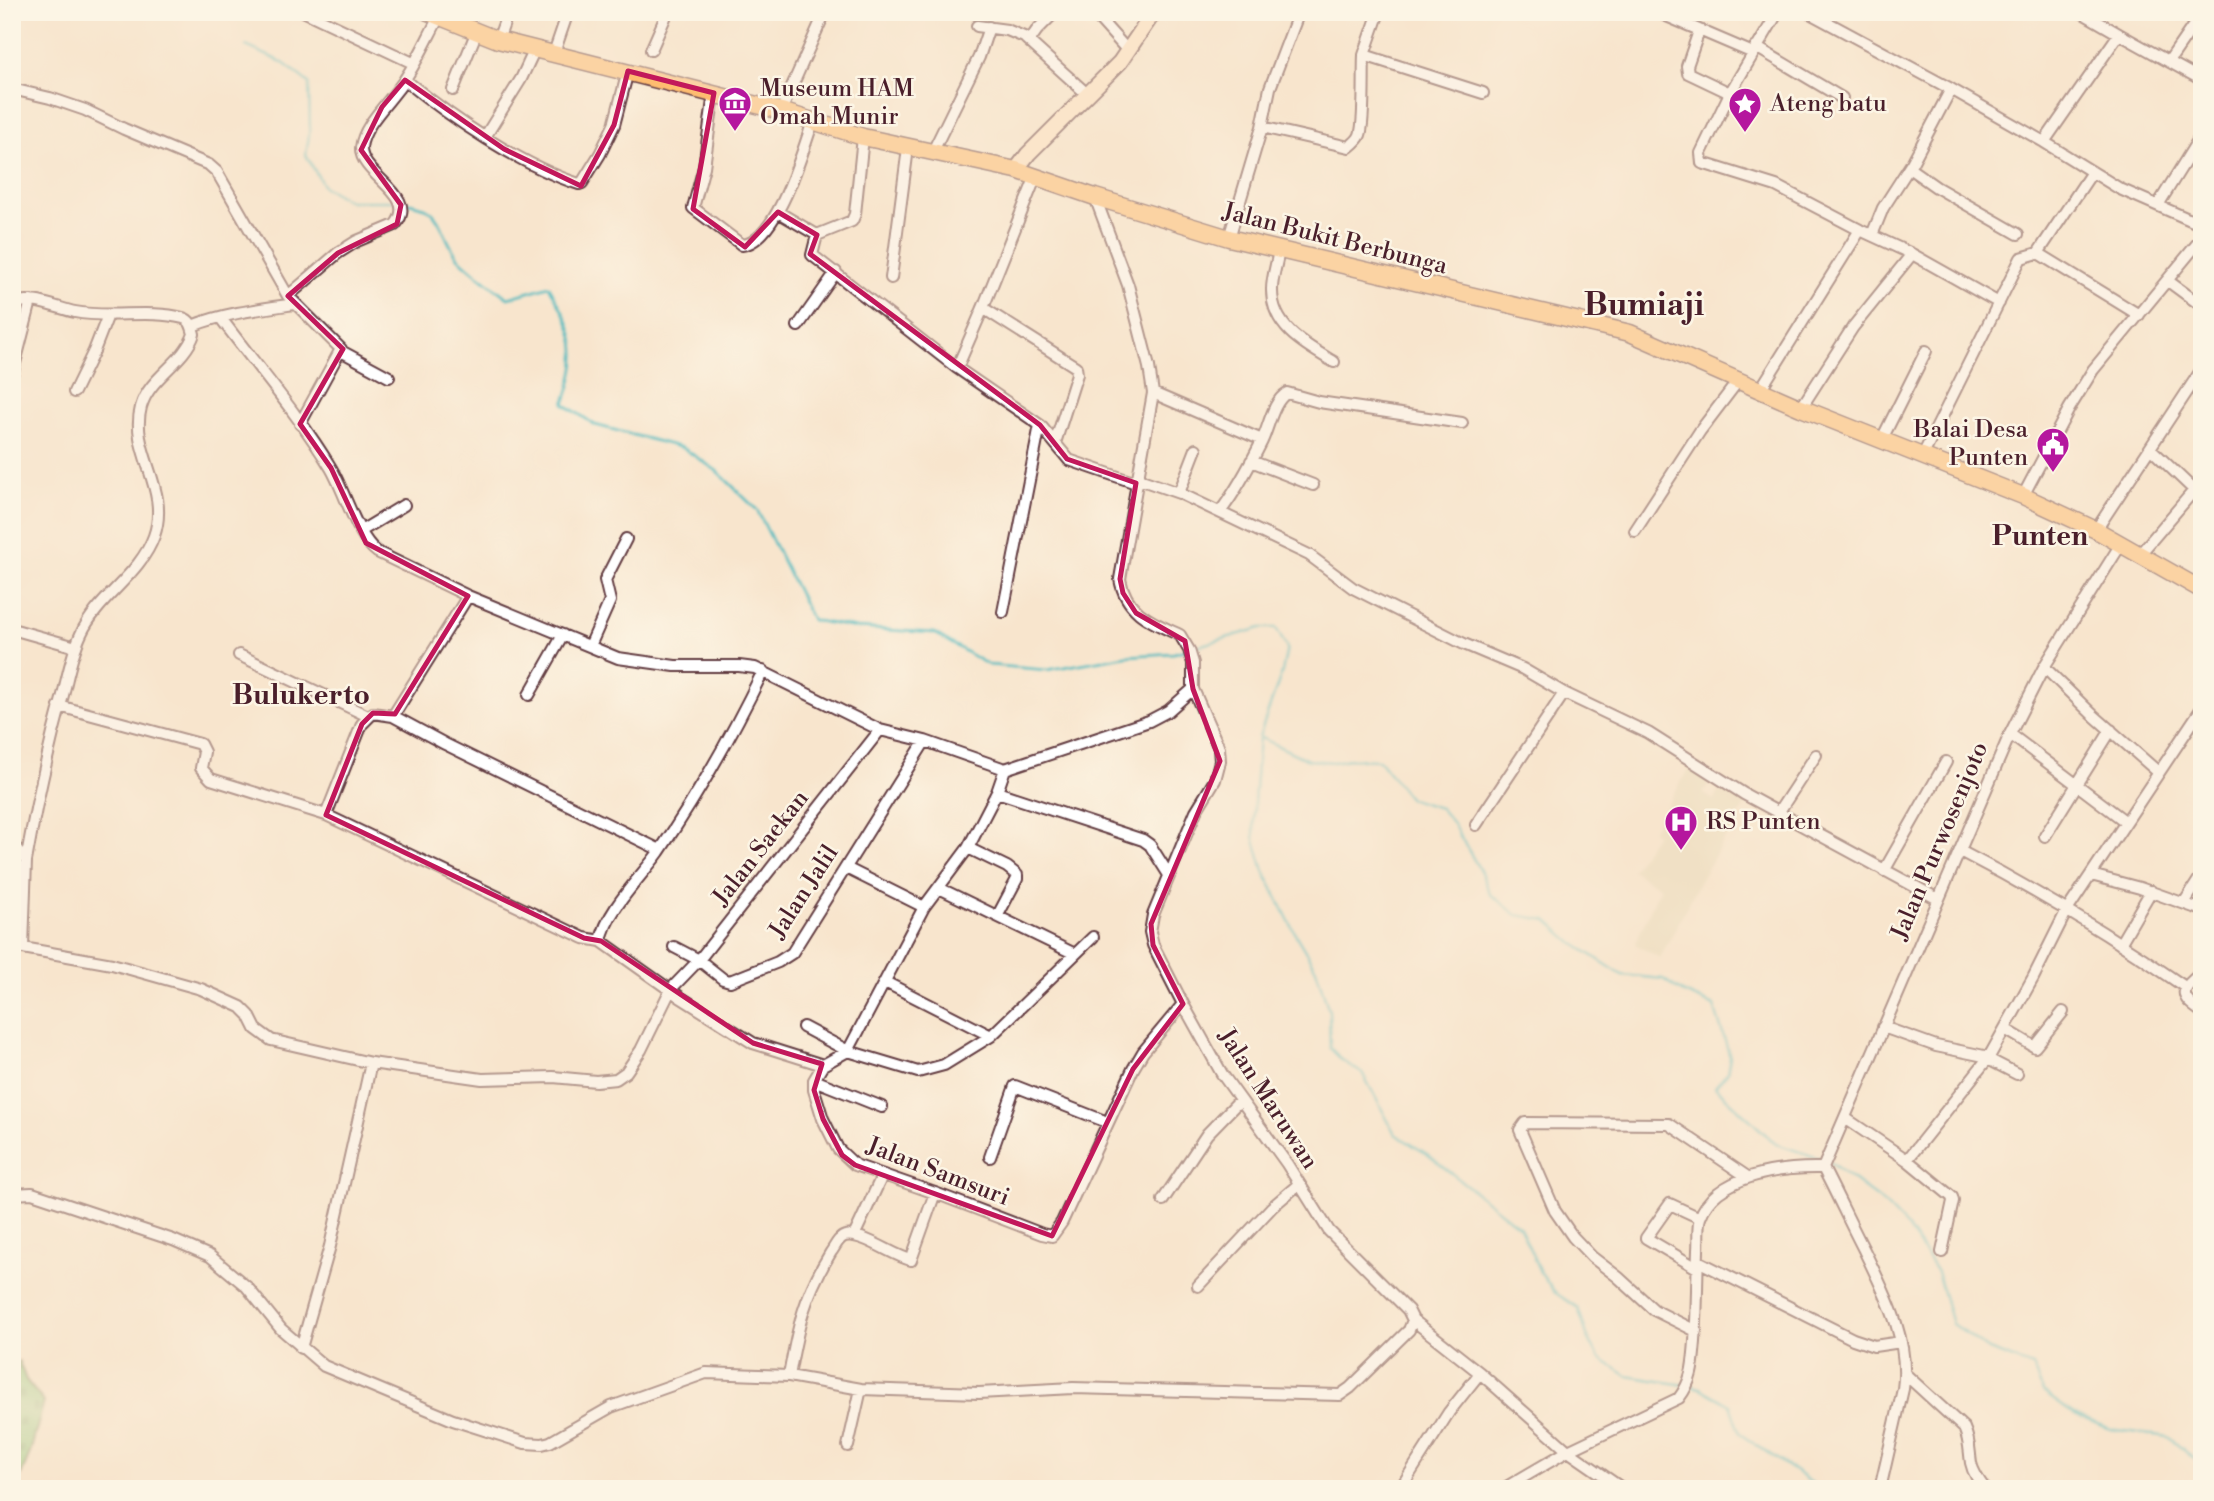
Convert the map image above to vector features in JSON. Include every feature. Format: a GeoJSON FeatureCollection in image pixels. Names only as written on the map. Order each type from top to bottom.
{"type":"FeatureCollection","features":[{"type":"Feature","properties":{"kind":"main road","name":"Jalan Bukit Berbunga"},"geometry":{"type":"LineString","coordinates":[[434,15],[498,40],[714,93],[863,137],[1016,170],[1229,237],[1630,333],[1801,408],[2023,496],[2096,530],[2202,590]]}},
{"type":"Feature","properties":{"kind":"street"},"geometry":{"type":"LineString","coordinates":[[305,12],[413,63]]}},
{"type":"Feature","properties":{"kind":"street"},"geometry":{"type":"LineString","coordinates":[[498,40],[508,12]]}},
{"type":"Feature","properties":{"kind":"street"},"geometry":{"type":"LineString","coordinates":[[554,54],[568,12]]}},
{"type":"Feature","properties":{"kind":"street"},"geometry":{"type":"LineString","coordinates":[[651,50],[666,18],[665,12]]}},
{"type":"Feature","properties":{"kind":"street"},"geometry":{"type":"LineString","coordinates":[[781,111],[825,12]]}},
{"type":"Feature","properties":{"kind":"street"},"geometry":{"type":"LineString","coordinates":[[1030,40],[1055,12]]}},
{"type":"Feature","properties":{"kind":"street"},"geometry":{"type":"LineString","coordinates":[[1093,12],[1128,51]]}},
{"type":"Feature","properties":{"kind":"street"},"geometry":{"type":"LineString","coordinates":[[1016,170],[1028,154],[1110,73],[1154,12]]}},
{"type":"Feature","properties":{"kind":"street"},"geometry":{"type":"LineString","coordinates":[[1229,237],[1262,127],[1270,88],[1299,12]]}},
{"type":"Feature","properties":{"kind":"street"},"geometry":{"type":"LineString","coordinates":[[1262,127],[1349,147],[1355,143],[1362,124],[1364,55],[1379,12]]}},
{"type":"Feature","properties":{"kind":"street"},"geometry":{"type":"LineString","coordinates":[[1657,12],[1699,31],[1755,50],[1842,99]]}},
{"type":"Feature","properties":{"kind":"street"},"geometry":{"type":"LineString","coordinates":[[1778,12],[1730,93],[1701,153],[1702,163],[1776,186],[1912,254],[1999,303]]}},
{"type":"Feature","properties":{"kind":"street"},"geometry":{"type":"LineString","coordinates":[[1808,12],[1951,89],[2120,189],[2202,225]]}},
{"type":"Feature","properties":{"kind":"street"},"geometry":{"type":"LineString","coordinates":[[2081,12],[2202,80]]}},
{"type":"Feature","properties":{"kind":"street"},"geometry":{"type":"LineString","coordinates":[[2169,61],[2202,13]]}},
{"type":"Feature","properties":{"kind":"street"},"geometry":{"type":"LineString","coordinates":[[192,326],[291,300],[338,253],[357,241],[395,225],[400,216],[399,201],[365,162],[361,150],[366,133],[405,80],[434,15]]}},
{"type":"Feature","properties":{"kind":"street"},"geometry":{"type":"LineString","coordinates":[[977,26],[1007,30],[1030,40],[1087,94]]}},
{"type":"Feature","properties":{"kind":"street"},"geometry":{"type":"LineString","coordinates":[[932,153],[979,57],[989,27]]}},
{"type":"Feature","properties":{"kind":"street"},"geometry":{"type":"LineString","coordinates":[[453,90],[477,31]]}},
{"type":"Feature","properties":{"kind":"street"},"geometry":{"type":"LineString","coordinates":[[1699,31],[1688,73],[1730,93]]}},
{"type":"Feature","properties":{"kind":"street"},"geometry":{"type":"LineString","coordinates":[[2044,142],[2119,34]]}},
{"type":"Feature","properties":{"kind":"street"},"geometry":{"type":"LineString","coordinates":[[485,137],[521,79],[535,49]]}},
{"type":"Feature","properties":{"kind":"street"},"geometry":{"type":"LineString","coordinates":[[1364,55],[1483,93]]}},
{"type":"Feature","properties":{"kind":"street"},"geometry":{"type":"LineString","coordinates":[[405,80],[504,149],[581,184],[600,155],[614,125],[628,71]]}},
{"type":"Feature","properties":{"kind":"street"},"geometry":{"type":"LineString","coordinates":[[12,89],[85,110],[209,165],[217,172],[291,300],[341,347],[300,424]]}},
{"type":"Feature","properties":{"kind":"street"},"geometry":{"type":"LineString","coordinates":[[1872,235],[1883,208],[1909,169],[1951,89]]}},
{"type":"Feature","properties":{"kind":"street"},"geometry":{"type":"LineString","coordinates":[[714,93],[704,167],[694,210],[744,246],[766,230],[778,212],[813,121]]}},
{"type":"Feature","properties":{"kind":"street"},"geometry":{"type":"LineString","coordinates":[[2158,205],[2202,134]]}},
{"type":"Feature","properties":{"kind":"street"},"geometry":{"type":"LineString","coordinates":[[817,235],[852,221],[863,137]]}},
{"type":"Feature","properties":{"kind":"street"},"geometry":{"type":"LineString","coordinates":[[891,278],[908,148]]}},
{"type":"Feature","properties":{"kind":"street"},"geometry":{"type":"LineString","coordinates":[[1909,169],[2018,234]]}},
{"type":"Feature","properties":{"kind":"street"},"geometry":{"type":"LineString","coordinates":[[1922,457],[2017,263],[2026,256],[2038,253],[2092,172]]}},
{"type":"Feature","properties":{"kind":"street"},"geometry":{"type":"LineString","coordinates":[[957,368],[984,308],[1035,176]]}},
{"type":"Feature","properties":{"kind":"street"},"geometry":{"type":"LineString","coordinates":[[1095,197],[1128,285],[1153,393],[1262,440]]}},
{"type":"Feature","properties":{"kind":"street"},"geometry":{"type":"LineString","coordinates":[[778,212],[817,235]]}},
{"type":"Feature","properties":{"kind":"street"},"geometry":{"type":"LineString","coordinates":[[1760,390],[1860,230]]}},
{"type":"Feature","properties":{"kind":"street"},"geometry":{"type":"LineString","coordinates":[[817,235],[812,255],[957,368],[1040,425],[1069,460],[1179,493],[1309,555],[1353,588],[1648,733],[1778,813],[1938,899]]}},
{"type":"Feature","properties":{"kind":"street"},"geometry":{"type":"LineString","coordinates":[[2023,496],[2069,409],[2094,370],[2202,238]]}},
{"type":"Feature","properties":{"kind":"street"},"geometry":{"type":"LineString","coordinates":[[1279,250],[1272,289],[1275,312],[1289,331],[1334,362]]}},
{"type":"Feature","properties":{"kind":"street"},"geometry":{"type":"LineString","coordinates":[[2038,253],[2139,315]]}},
{"type":"Feature","properties":{"kind":"street"},"geometry":{"type":"LineString","coordinates":[[1801,408],[1853,327],[1912,254]]}},
{"type":"Feature","properties":{"kind":"street"},"geometry":{"type":"LineString","coordinates":[[798,326],[836,272]]}},
{"type":"Feature","properties":{"kind":"street"},"geometry":{"type":"LineString","coordinates":[[2168,281],[2202,306]]}},
{"type":"Feature","properties":{"kind":"street"},"geometry":{"type":"LineString","coordinates":[[12,375],[31,301]]}},
{"type":"Feature","properties":{"kind":"street"},"geometry":{"type":"LineString","coordinates":[[12,304],[31,301],[79,313],[141,313],[183,318],[192,326],[192,339],[149,390],[141,406],[139,433],[159,500],[158,522],[153,540],[119,587],[88,621],[76,647],[38,792],[26,861],[17,947]]}},
{"type":"Feature","properties":{"kind":"street"},"geometry":{"type":"LineString","coordinates":[[984,308],[1076,368],[1077,374],[1055,443]]}},
{"type":"Feature","properties":{"kind":"street"},"geometry":{"type":"LineString","coordinates":[[74,392],[108,315]]}},
{"type":"Feature","properties":{"kind":"street"},"geometry":{"type":"LineString","coordinates":[[220,317],[331,468],[366,543],[376,552],[468,596],[627,661],[675,666],[739,666],[763,671],[880,730],[925,741],[1005,769],[1149,721],[1168,711],[1193,689]]}},
{"type":"Feature","properties":{"kind":"street"},"geometry":{"type":"LineString","coordinates":[[341,351],[389,377]]}},
{"type":"Feature","properties":{"kind":"street"},"geometry":{"type":"LineString","coordinates":[[1881,441],[1926,351]]}},
{"type":"Feature","properties":{"kind":"street"},"geometry":{"type":"LineString","coordinates":[[2096,530],[2202,369]]}},
{"type":"Feature","properties":{"kind":"street"},"geometry":{"type":"LineString","coordinates":[[1636,531],[1700,431],[1738,381]]}},
{"type":"Feature","properties":{"kind":"street","name":"Jalan Maruwan"},"geometry":{"type":"LineString","coordinates":[[1153,393],[1120,579],[1123,593],[1136,612],[1180,635],[1185,641],[1192,663],[1193,689],[1219,748],[1219,770],[1196,811],[1153,915],[1150,932],[1153,945],[1183,1004],[1240,1100],[1287,1164],[1329,1231],[1408,1310],[1413,1320],[1480,1373],[1568,1451],[1623,1489]]}},
{"type":"Feature","properties":{"kind":"street"},"geometry":{"type":"LineString","coordinates":[[1220,512],[1251,461],[1279,400],[1287,393],[1319,402],[1462,423]]}},
{"type":"Feature","properties":{"kind":"street"},"geometry":{"type":"LineString","coordinates":[[1003,612],[1040,425]]}},
{"type":"Feature","properties":{"kind":"street"},"geometry":{"type":"LineString","coordinates":[[1179,493],[1196,449]]}},
{"type":"Feature","properties":{"kind":"street"},"geometry":{"type":"LineString","coordinates":[[2151,449],[2194,490]]}},
{"type":"Feature","properties":{"kind":"street"},"geometry":{"type":"LineString","coordinates":[[1251,461],[1313,485]]}},
{"type":"Feature","properties":{"kind":"street"},"geometry":{"type":"LineString","coordinates":[[2140,554],[2202,481]]}},
{"type":"Feature","properties":{"kind":"street"},"geometry":{"type":"LineString","coordinates":[[361,531],[404,505]]}},
{"type":"Feature","properties":{"kind":"street"},"geometry":{"type":"LineString","coordinates":[[590,646],[610,601],[605,580],[626,540]]}},
{"type":"Feature","properties":{"kind":"street","name":"Jalan Purwosenjoto"},"geometry":{"type":"LineString","coordinates":[[1826,1162],[2010,734],[2043,667],[2121,544]]}},
{"type":"Feature","properties":{"kind":"street"},"geometry":{"type":"LineString","coordinates":[[393,716],[468,596]]}},
{"type":"Feature","properties":{"kind":"street"},"geometry":{"type":"LineString","coordinates":[[12,629],[76,647]]}},
{"type":"Feature","properties":{"kind":"street"},"geometry":{"type":"LineString","coordinates":[[529,695],[563,635]]}},
{"type":"Feature","properties":{"kind":"street"},"geometry":{"type":"LineString","coordinates":[[239,655],[368,716]]}},
{"type":"Feature","properties":{"kind":"street"},"geometry":{"type":"LineString","coordinates":[[2043,667],[2158,772]]}},
{"type":"Feature","properties":{"kind":"street"},"geometry":{"type":"LineString","coordinates":[[601,941],[606,924],[660,850],[737,724],[763,671]]}},
{"type":"Feature","properties":{"kind":"street"},"geometry":{"type":"LineString","coordinates":[[1476,825],[1564,693]]}},
{"type":"Feature","properties":{"kind":"street"},"geometry":{"type":"LineString","coordinates":[[59,706],[200,744],[204,752],[201,768],[211,779],[326,815],[584,938],[601,941],[753,1043],[823,1065]]}},
{"type":"Feature","properties":{"kind":"street"},"geometry":{"type":"LineString","coordinates":[[1907,1160],[1989,1058],[2066,912],[2202,708]]}},
{"type":"Feature","properties":{"kind":"street"},"geometry":{"type":"LineString","coordinates":[[326,815],[343,769],[368,716],[377,712],[393,716],[660,850]]}},
{"type":"Feature","properties":{"kind":"street","name":"Jalan Saekan"},"geometry":{"type":"LineString","coordinates":[[17,947],[112,964],[201,989],[241,1007],[257,1029],[271,1040],[371,1063],[482,1079],[616,1079],[626,1072],[641,1050],[671,989],[699,960],[880,730]]}},
{"type":"Feature","properties":{"kind":"street"},"geometry":{"type":"LineString","coordinates":[[2045,836],[2111,730]]}},
{"type":"Feature","properties":{"kind":"street"},"geometry":{"type":"LineString","coordinates":[[2010,734],[2126,822]]}},
{"type":"Feature","properties":{"kind":"street","name":"Jalan Jalil"},"geometry":{"type":"LineString","coordinates":[[674,947],[730,981],[787,957],[796,947],[925,741]]}},
{"type":"Feature","properties":{"kind":"street"},"geometry":{"type":"LineString","coordinates":[[1778,813],[1816,755]]}},
{"type":"Feature","properties":{"kind":"street"},"geometry":{"type":"LineString","coordinates":[[1884,871],[1946,762]]}},
{"type":"Feature","properties":{"kind":"street"},"geometry":{"type":"LineString","coordinates":[[882,1107],[814,1080],[823,1065],[848,1051],[924,908],[968,848],[997,792],[1005,769]]}},
{"type":"Feature","properties":{"kind":"street"},"geometry":{"type":"LineString","coordinates":[[997,792],[1029,805],[1139,838],[1150,845],[1169,875]]}},
{"type":"Feature","properties":{"kind":"street"},"geometry":{"type":"LineString","coordinates":[[12,843],[26,861]]}},
{"type":"Feature","properties":{"kind":"street"},"geometry":{"type":"LineString","coordinates":[[968,848],[1007,867],[1017,875],[998,915]]}},
{"type":"Feature","properties":{"kind":"street"},"geometry":{"type":"LineString","coordinates":[[1960,851],[2021,883],[2185,987]]}},
{"type":"Feature","properties":{"kind":"street"},"geometry":{"type":"LineString","coordinates":[[846,868],[924,908]]}},
{"type":"Feature","properties":{"kind":"street"},"geometry":{"type":"LineString","coordinates":[[2183,903],[2202,875]]}},
{"type":"Feature","properties":{"kind":"street"},"geometry":{"type":"LineString","coordinates":[[2091,876],[2151,891],[2202,910]]}},
{"type":"Feature","properties":{"kind":"street"},"geometry":{"type":"LineString","coordinates":[[939,888],[1075,954]]}},
{"type":"Feature","properties":{"kind":"street"},"geometry":{"type":"LineString","coordinates":[[2120,944],[2151,891]]}},
{"type":"Feature","properties":{"kind":"street"},"geometry":{"type":"LineString","coordinates":[[803,1027],[848,1051],[918,1072],[944,1065],[991,1036],[1093,937]]}},
{"type":"Feature","properties":{"kind":"street"},"geometry":{"type":"LineString","coordinates":[[2202,972],[2185,987],[2185,999],[2202,1012]]}},
{"type":"Feature","properties":{"kind":"street"},"geometry":{"type":"LineString","coordinates":[[885,982],[991,1036]]}},
{"type":"Feature","properties":{"kind":"street","name":"Jalan Samsuri"},"geometry":{"type":"LineString","coordinates":[[814,1080],[814,1090],[823,1119],[838,1149],[855,1166],[1052,1236],[1062,1222],[1107,1122],[1143,1052],[1183,1004]]}},
{"type":"Feature","properties":{"kind":"street"},"geometry":{"type":"LineString","coordinates":[[2005,1030],[2035,1047],[2063,1012]]}},
{"type":"Feature","properties":{"kind":"street"},"geometry":{"type":"LineString","coordinates":[[1883,1027],[1936,1046],[1989,1058],[2017,1074]]}},
{"type":"Feature","properties":{"kind":"street"},"geometry":{"type":"LineString","coordinates":[[301,1349],[330,1246],[371,1063]]}},
{"type":"Feature","properties":{"kind":"street"},"geometry":{"type":"LineString","coordinates":[[990,1157],[1015,1086],[1107,1122]]}},
{"type":"Feature","properties":{"kind":"street"},"geometry":{"type":"LineString","coordinates":[[1163,1200],[1207,1134],[1240,1100]]}},
{"type":"Feature","properties":{"kind":"street"},"geometry":{"type":"LineString","coordinates":[[1846,1118],[1907,1160],[1954,1199],[1942,1252]]}},
{"type":"Feature","properties":{"kind":"street"},"geometry":{"type":"LineString","coordinates":[[1696,1331],[1648,1306],[1573,1237],[1555,1211],[1520,1130],[1525,1123],[1668,1124],[1746,1177]]}},
{"type":"Feature","properties":{"kind":"street"},"geometry":{"type":"LineString","coordinates":[[1503,1489],[1568,1451],[1679,1398],[1688,1387],[1693,1371],[1700,1218],[1708,1203],[1746,1177],[1826,1162],[1890,1305],[1901,1342],[1905,1374],[1880,1489]]}},
{"type":"Feature","properties":{"kind":"street"},"geometry":{"type":"LineString","coordinates":[[855,1236],[882,1176]]}},
{"type":"Feature","properties":{"kind":"street"},"geometry":{"type":"LineString","coordinates":[[1198,1286],[1272,1208],[1299,1184]]}},
{"type":"Feature","properties":{"kind":"street"},"geometry":{"type":"LineString","coordinates":[[12,1194],[32,1193],[173,1240],[210,1256],[247,1286],[281,1329],[301,1349],[324,1366],[413,1405],[501,1437],[536,1444],[558,1438],[611,1407],[706,1373],[789,1376],[861,1389],[979,1393],[1073,1388],[1340,1395],[1409,1330],[1413,1320]]}},
{"type":"Feature","properties":{"kind":"street"},"geometry":{"type":"LineString","coordinates":[[789,1376],[804,1304],[817,1274],[841,1238],[855,1236],[911,1259],[935,1193]]}},
{"type":"Feature","properties":{"kind":"street"},"geometry":{"type":"LineString","coordinates":[[1700,1218],[1670,1205],[1646,1238],[1853,1339],[1874,1346],[1901,1342]]}},
{"type":"Feature","properties":{"kind":"street"},"geometry":{"type":"LineString","coordinates":[[1400,1489],[1449,1412],[1480,1373]]}},
{"type":"Feature","properties":{"kind":"street"},"geometry":{"type":"LineString","coordinates":[[1905,1374],[1964,1428],[1969,1439],[1975,1475],[1985,1489]]}},
{"type":"Feature","properties":{"kind":"street"},"geometry":{"type":"LineString","coordinates":[[848,1446],[861,1389]]}},
{"type":"Feature","properties":{"kind":"highlighted area"},"geometry":{"type":"Polygon","coordinates":[[[628,71],[714,93],[693,209],[745,247],[778,212],[817,235],[810,254],[1040,425],[1067,459],[1136,483],[1120,579],[1123,593],[1136,613],[1185,641],[1193,689],[1220,761],[1151,924],[1153,945],[1183,1004],[1133,1069],[1052,1236],[855,1165],[842,1155],[823,1119],[814,1090],[822,1064],[753,1043],[601,941],[584,938],[326,815],[362,724],[373,713],[395,714],[468,596],[366,543],[331,468],[300,424],[343,349],[288,296],[338,253],[397,224],[401,205],[361,150],[382,107],[405,80],[504,149],[581,186],[614,125],[628,71]]]}},
{"type":"Feature","properties":{"kind":"shaded area","name":"RS Punten"},"geometry":{"type":"Polygon","coordinates":[[[1691,765],[1713,779],[1703,793],[1714,800],[1723,786],[1747,802],[1701,879],[1660,958],[1635,944],[1660,888],[1632,870],[1656,834],[1652,831],[1691,765]]]}},
{"type":"Feature","properties":{"kind":"green space"},"geometry":{"type":"Polygon","coordinates":[[[19,1361],[26,1380],[44,1402],[28,1459],[18,1480],[12,1486],[12,1363],[19,1361]]]}},
{"type":"Feature","properties":{"kind":"waterway"},"geometry":{"type":"LineString","coordinates":[[246,46],[282,62],[309,83],[310,129],[306,155],[324,187],[349,201],[393,201]]}},
{"type":"Feature","properties":{"kind":"waterway"},"geometry":{"type":"LineString","coordinates":[[403,202],[417,205],[434,214],[457,256],[508,298],[549,286],[566,317],[574,342],[574,369],[564,404],[595,425],[683,448],[717,471],[757,510],[812,620],[856,628],[934,633],[988,665],[1047,670],[1125,656],[1185,650]]}},
{"type":"Feature","properties":{"kind":"waterway"},"geometry":{"type":"LineString","coordinates":[[1191,648],[1261,628],[1276,628],[1287,648],[1282,672],[1259,737],[1254,837],[1264,871],[1316,969],[1329,1011],[1330,1048],[1343,1061],[1363,1074],[1395,1134],[1427,1154],[1520,1227],[1540,1272],[1554,1292],[1578,1308],[1598,1357],[1627,1376],[1685,1385]]}},
{"type":"Feature","properties":{"kind":"waterway"},"geometry":{"type":"LineString","coordinates":[[1259,737],[1308,760],[1379,760],[1410,799],[1440,808],[1452,822],[1481,872],[1490,894],[1517,915],[1547,920],[1573,943],[1622,975],[1663,979],[1682,992],[1714,1006],[1730,1057],[1727,1073],[1715,1087],[1776,1144],[1825,1160]]}},
{"type":"Feature","properties":{"kind":"waterway"},"geometry":{"type":"LineString","coordinates":[[1831,1163],[1886,1205],[1907,1227],[1937,1272],[1952,1324],[1989,1350],[2032,1366],[2043,1392],[2075,1415],[2110,1429],[2168,1437],[2202,1465]]}},
{"type":"Feature","properties":{"kind":"waterway"},"geometry":{"type":"LineString","coordinates":[[1691,1386],[1700,1388],[1730,1405],[1740,1434],[1821,1489]]}},
{"type":"Feature","properties":{"kind":"place","name":"Museum HAM Omah Munir"},"geometry":{"type":"Point","coordinates":[735,133]}},
{"type":"Feature","properties":{"kind":"place","name":"Ateng batu"},"geometry":{"type":"Point","coordinates":[1745,134]}},
{"type":"Feature","properties":{"kind":"place","name":"Balai Desa Punten"},"geometry":{"type":"Point","coordinates":[2053,474]}},
{"type":"Feature","properties":{"kind":"place","name":"RS Punten"},"geometry":{"type":"Point","coordinates":[1681,852]}},
{"type":"Feature","properties":{"kind":"district","name":"Bumiaji"},"geometry":{"type":"Point","coordinates":[1644,305]}},
{"type":"Feature","properties":{"kind":"district","name":"Punten"},"geometry":{"type":"Point","coordinates":[2040,536]}},
{"type":"Feature","properties":{"kind":"district","name":"Bulukerto"},"geometry":{"type":"Point","coordinates":[301,695]}}]}
